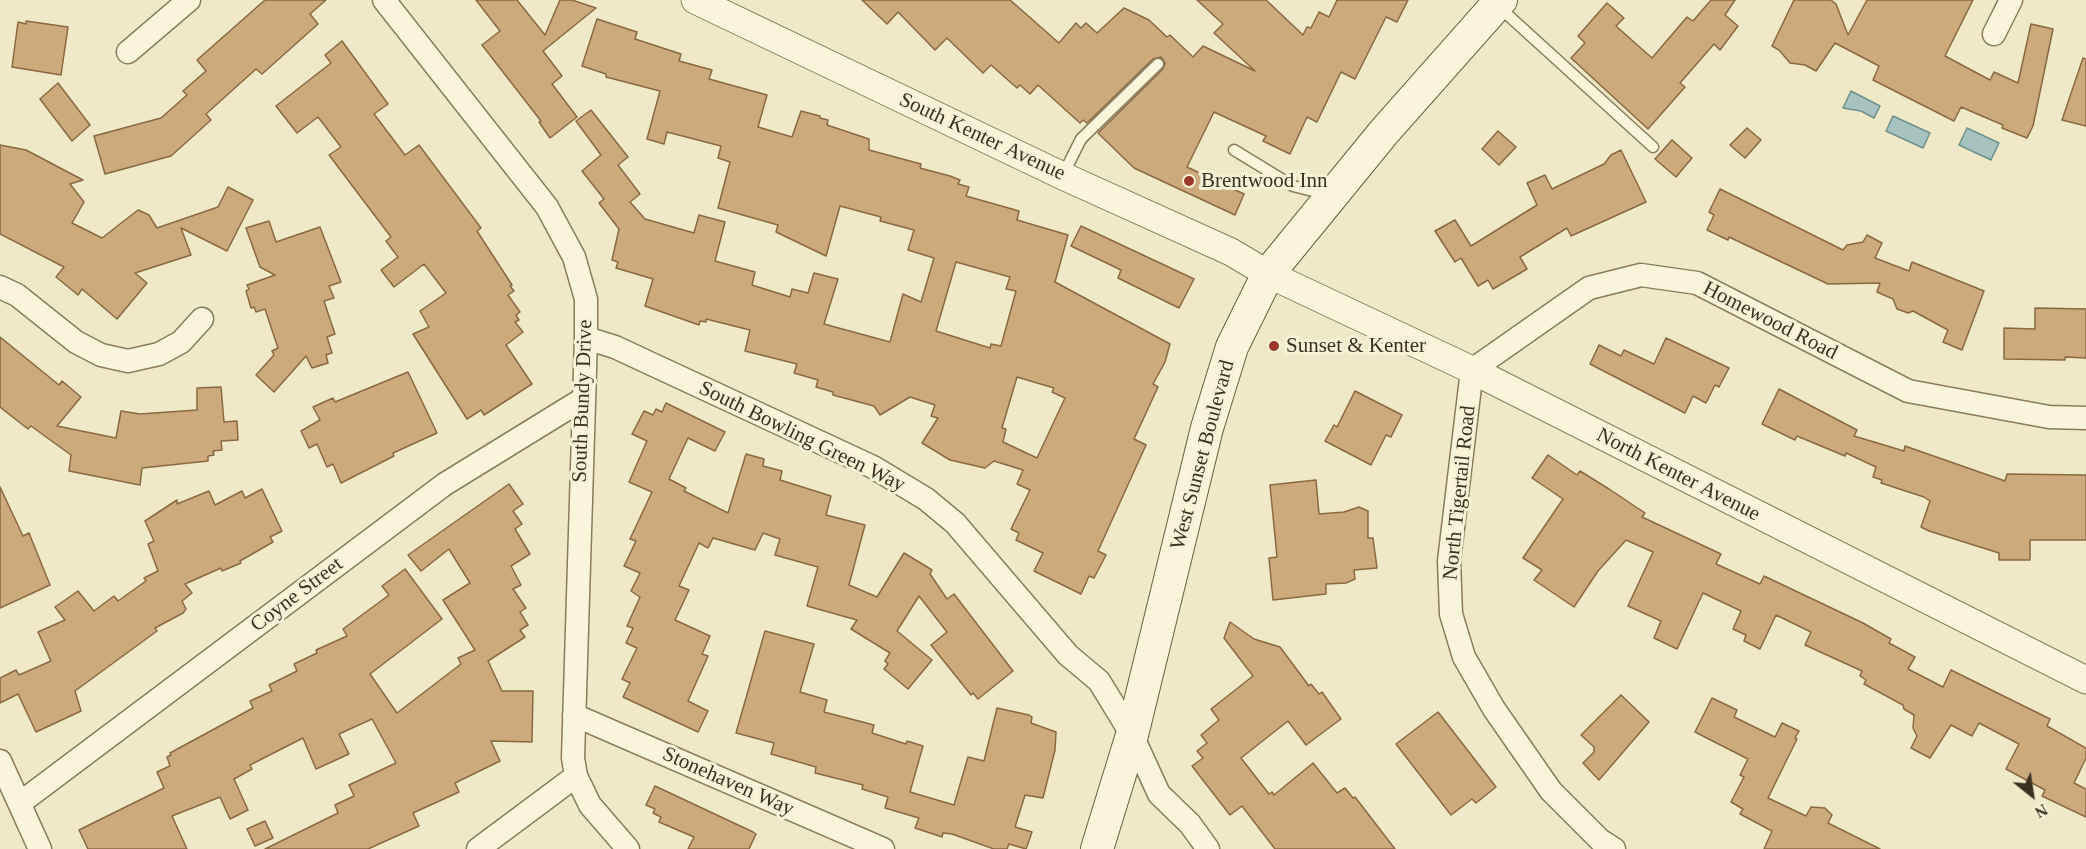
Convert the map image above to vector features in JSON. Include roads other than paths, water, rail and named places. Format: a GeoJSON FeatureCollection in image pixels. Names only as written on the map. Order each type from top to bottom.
{"type":"FeatureCollection","features":[{"type":"Feature","properties":{"kind":"main road","name":"West Sunset Boulevard"},"geometry":{"type":"LineString","coordinates":[[1097,849],[1132,735],[1218,386],[1232,347],[1268,273],[1499,2]]}},
{"type":"Feature","properties":{"kind":"street"},"geometry":{"type":"LineString","coordinates":[[128,52],[189,0]]}},
{"type":"Feature","properties":{"kind":"street","name":"South Bundy Drive"},"geometry":{"type":"LineString","coordinates":[[384,0],[547,207],[574,257],[586,299],[586,338],[573,758],[576,776],[590,805],[628,849]]}},
{"type":"Feature","properties":{"kind":"street","name":"South Kenter Avenue"},"geometry":{"type":"LineString","coordinates":[[695,0],[1063,176],[1231,252],[1268,273]]}},
{"type":"Feature","properties":{"kind":"street"},"geometry":{"type":"LineString","coordinates":[[1994,34],[2011,0]]}},
{"type":"Feature","properties":{"kind":"street","name":"North Kenter Avenue"},"geometry":{"type":"LineString","coordinates":[[1268,273],[1472,370],[2086,680]]}},
{"type":"Feature","properties":{"kind":"street","name":"Homewood Road"},"geometry":{"type":"LineString","coordinates":[[1472,370],[1589,288],[1641,275],[1698,283],[1908,391],[2049,417],[2086,418]]}},
{"type":"Feature","properties":{"kind":"street"},"geometry":{"type":"LineString","coordinates":[[0,286],[17,295],[76,342],[101,355],[129,361],[159,354],[180,342],[202,319]]}},
{"type":"Feature","properties":{"kind":"street","name":"South Bowling Green Way"},"geometry":{"type":"LineString","coordinates":[[586,338],[615,347],[873,467],[926,499],[955,523],[1068,655],[1095,676],[1132,735],[1160,794],[1190,824],[1208,849]]}},
{"type":"Feature","properties":{"kind":"street","name":"North Tigertail Road"},"geometry":{"type":"LineString","coordinates":[[1472,370],[1449,561],[1451,614],[1464,657],[1494,709],[1525,754],[1551,791],[1600,840],[1614,849]]}},
{"type":"Feature","properties":{"kind":"street","name":"Coyne Street"},"geometry":{"type":"LineString","coordinates":[[20,803],[444,484],[583,399]]}},
{"type":"Feature","properties":{"kind":"street","name":"Stonehaven Way"},"geometry":{"type":"LineString","coordinates":[[574,714],[883,849]]}},
{"type":"Feature","properties":{"kind":"street"},"geometry":{"type":"LineString","coordinates":[[0,761],[40,849]]}},
{"type":"Feature","properties":{"kind":"street"},"geometry":{"type":"LineString","coordinates":[[478,849],[576,776]]}},
{"type":"Feature","properties":{"kind":"lane"},"geometry":{"type":"LineString","coordinates":[[1499,2],[1653,147]]}},
{"type":"Feature","properties":{"kind":"lane"},"geometry":{"type":"LineString","coordinates":[[1063,176],[1081,139],[1158,64]]}},
{"type":"Feature","properties":{"kind":"lane"},"geometry":{"type":"LineString","coordinates":[[1234,150],[1293,186],[1332,196]]}},
{"type":"Feature","properties":{"kind":"water"},"geometry":{"type":"Polygon","coordinates":[[[1851,91],[1880,106],[1874,118],[1861,111],[1843,108],[1851,91]]]}},
{"type":"Feature","properties":{"kind":"water"},"geometry":{"type":"Polygon","coordinates":[[[1893,116],[1930,133],[1923,148],[1886,131],[1893,116]]]}},
{"type":"Feature","properties":{"kind":"water"},"geometry":{"type":"Polygon","coordinates":[[[1967,128],[1999,143],[1991,160],[1959,145],[1967,128]]]}},
{"type":"Feature","properties":{"kind":"place","name":"Brentwood Inn"},"geometry":{"type":"Point","coordinates":[1189,181]}},
{"type":"Feature","properties":{"kind":"place","name":"Sunset & Kenter"},"geometry":{"type":"Point","coordinates":[1274,346]}}]}
